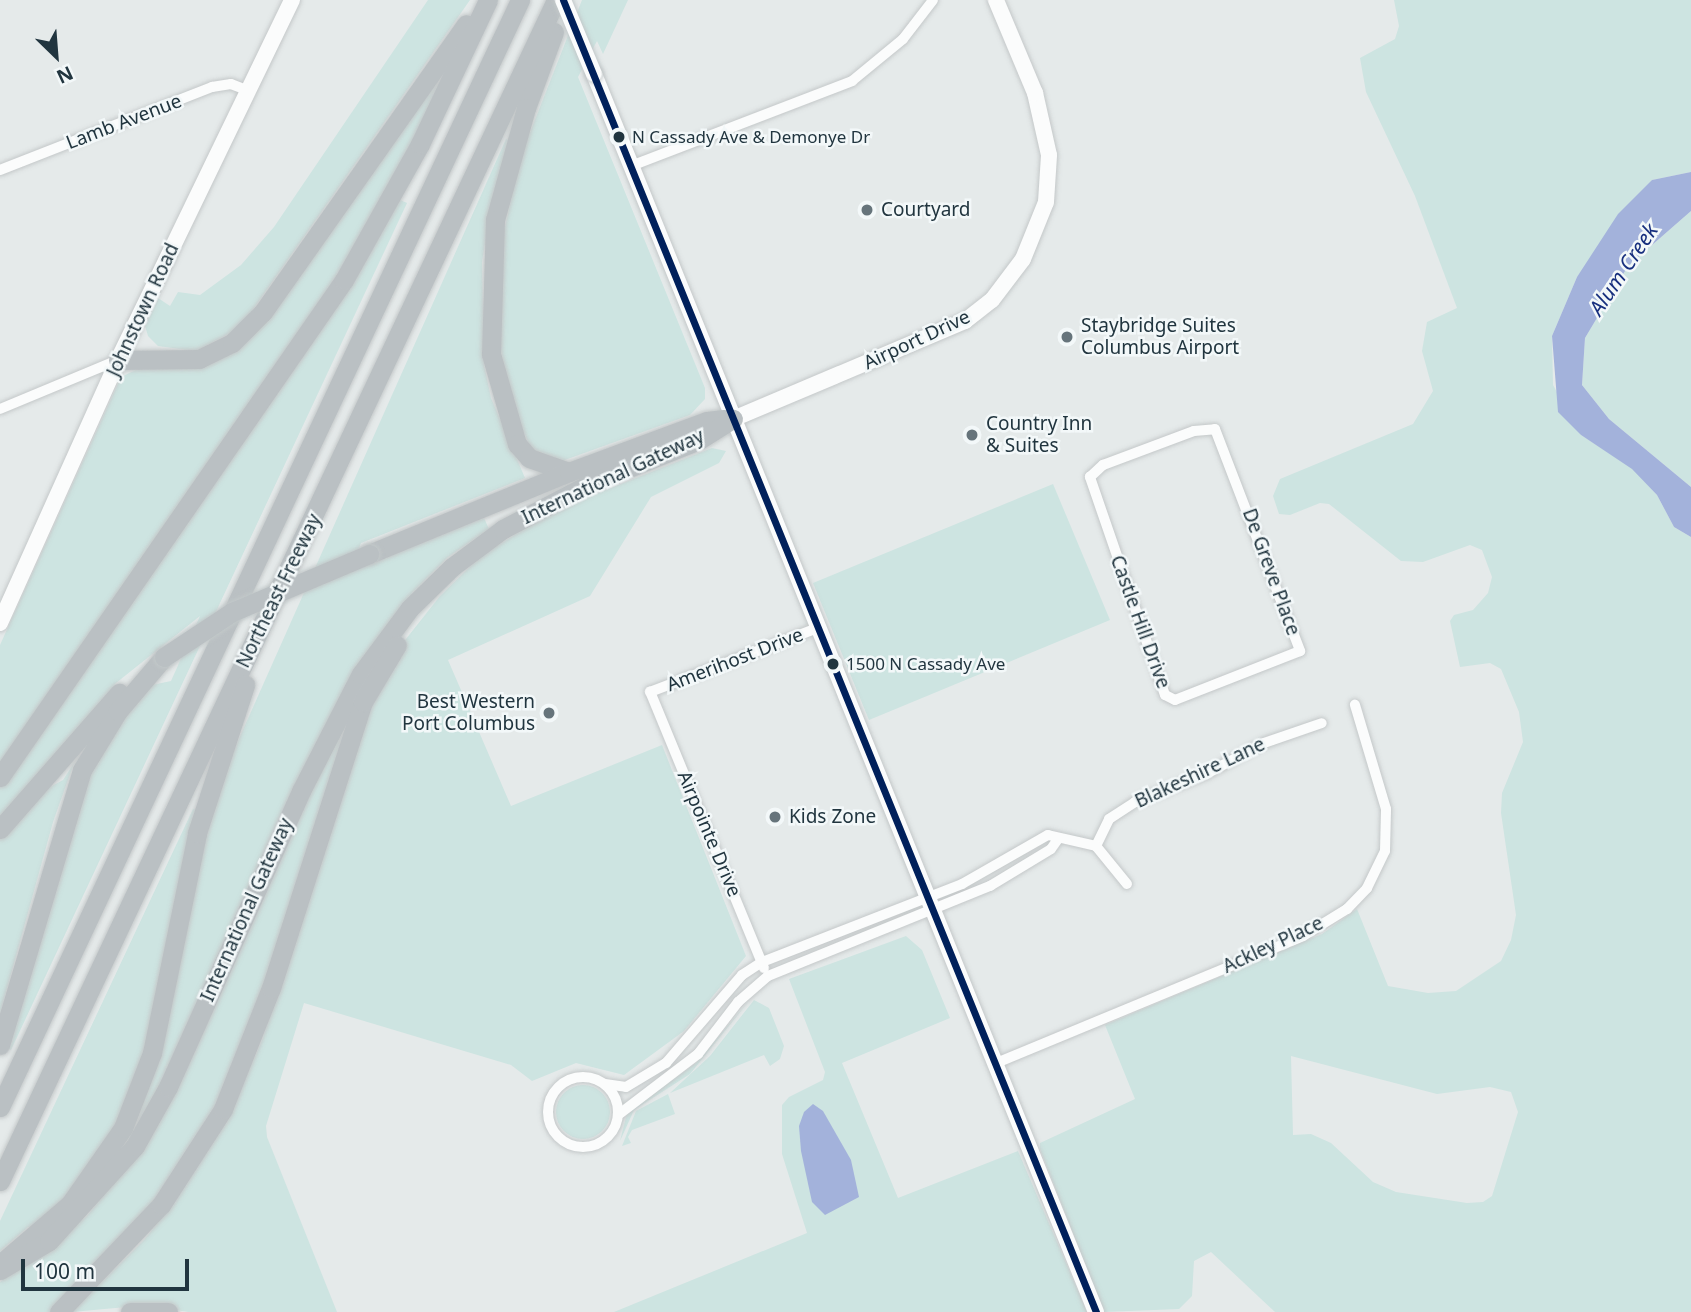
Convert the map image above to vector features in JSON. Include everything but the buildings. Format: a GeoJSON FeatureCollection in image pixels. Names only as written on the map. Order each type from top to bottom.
{"type":"FeatureCollection","features":[{"type":"Feature","properties":{"kind":"highway"},"geometry":{"type":"LineString","coordinates":[[118,359],[199,359],[232,344],[263,312],[482,0]]}},
{"type":"Feature","properties":{"kind":"highway"},"geometry":{"type":"LineString","coordinates":[[0,777],[316,324],[385,210],[488,0]]}},
{"type":"Feature","properties":{"kind":"highway","name":"Northeast Freeway"},"geometry":{"type":"LineString","coordinates":[[0,1107],[520,0]]}},
{"type":"Feature","properties":{"kind":"highway","name":"Northeast Freeway"},"geometry":{"type":"LineString","coordinates":[[0,1181],[556,0]]}},
{"type":"Feature","properties":{"kind":"highway"},"geometry":{"type":"LineString","coordinates":[[564,0],[526,108],[495,220],[491,354],[517,444],[529,458],[569,472]]}},
{"type":"Feature","properties":{"kind":"highway","name":"International Gateway"},"geometry":{"type":"LineString","coordinates":[[0,829],[109,703],[164,657],[232,612],[569,472],[707,421],[733,419]]}},
{"type":"Feature","properties":{"kind":"highway","name":"International Gateway"},"geometry":{"type":"LineString","coordinates":[[0,1267],[49,1241],[135,1146],[168,1087],[301,791],[361,674],[410,608],[453,567],[503,529],[591,483],[699,440],[733,419]]}},
{"type":"Feature","properties":{"kind":"highway"},"geometry":{"type":"LineString","coordinates":[[59,1312],[161,1205],[211,1132],[263,1013],[363,702],[416,612],[453,567]]}},
{"type":"Feature","properties":{"kind":"highway"},"geometry":{"type":"LineString","coordinates":[[0,1267],[70,1204],[123,1128],[152,1053],[200,820],[272,604]]}},
{"type":"Feature","properties":{"kind":"highway"},"geometry":{"type":"LineString","coordinates":[[0,1045],[82,770],[118,711],[164,657]]}},
{"type":"Feature","properties":{"kind":"highway"},"geometry":{"type":"LineString","coordinates":[[130,1312],[168,1312]]}},
{"type":"Feature","properties":{"kind":"main road","name":"Johnstown Road"},"geometry":{"type":"LineString","coordinates":[[0,623],[118,359],[292,0]]}},
{"type":"Feature","properties":{"kind":"main road"},"geometry":{"type":"LineString","coordinates":[[564,0],[1096,1312]]}},
{"type":"Feature","properties":{"kind":"main road","name":"Airport Drive"},"geometry":{"type":"LineString","coordinates":[[733,419],[965,321],[992,300],[1023,259],[1042,220],[1049,155],[1035,93],[996,0]]}},
{"type":"Feature","properties":{"kind":"street"},"geometry":{"type":"LineString","coordinates":[[631,166],[852,81],[903,39],[933,0]]}},
{"type":"Feature","properties":{"kind":"street","name":"Lamb Avenue"},"geometry":{"type":"LineString","coordinates":[[0,170],[212,87],[231,85],[249,90]]}},
{"type":"Feature","properties":{"kind":"street"},"geometry":{"type":"LineString","coordinates":[[0,409],[118,359]]}},
{"type":"Feature","properties":{"kind":"street","name":"Castle Hill Drive"},"geometry":{"type":"LineString","coordinates":[[1215,429],[1194,431],[1103,465],[1090,477],[1165,695],[1181,700],[1236,680]]}},
{"type":"Feature","properties":{"kind":"street","name":"De Greve Place"},"geometry":{"type":"LineString","coordinates":[[1215,429],[1300,652],[1236,680]]}},
{"type":"Feature","properties":{"kind":"street","name":"Amerihost Drive"},"geometry":{"type":"LineString","coordinates":[[650,692],[820,627]]}},
{"type":"Feature","properties":{"kind":"street","name":"Airpointe Drive"},"geometry":{"type":"LineString","coordinates":[[650,692],[768,976]]}},
{"type":"Feature","properties":{"kind":"street","name":"Ackley Place"},"geometry":{"type":"LineString","coordinates":[[994,1064],[1303,936],[1347,909],[1367,888],[1385,851],[1386,809],[1354,705]]}},
{"type":"Feature","properties":{"kind":"street","name":"Blakeshire Lane"},"geometry":{"type":"LineString","coordinates":[[1096,846],[1109,819],[1135,802],[1206,774],[1264,743],[1322,723]]}},
{"type":"Feature","properties":{"kind":"street"},"geometry":{"type":"LineString","coordinates":[[1058,839],[1051,849],[998,881],[928,903],[762,962],[742,975],[666,1063],[626,1087],[583,1077],[562,1084],[549,1102],[550,1125],[565,1142],[588,1147],[608,1136],[618,1115],[698,1054],[738,1002],[768,976],[928,903],[1048,835],[1096,846],[1127,884]]}},
{"type":"Feature","properties":{"kind":"street"},"geometry":{"type":"LineString","coordinates":[[605,1084],[617,1103],[618,1115]]}},
{"type":"Feature","properties":{"kind":"green space"},"geometry":{"type":"Polygon","coordinates":[[[428,0],[470,0],[240,328],[196,351],[158,346],[148,336],[145,326],[158,298],[170,306],[178,292],[200,295],[241,265],[274,227],[428,0]]]}},
{"type":"Feature","properties":{"kind":"green space"},"geometry":{"type":"Polygon","coordinates":[[[582,0],[628,0],[603,54],[597,41],[578,77],[705,388],[705,399],[690,415],[562,461],[541,455],[529,444],[513,407],[500,346],[501,246],[520,158],[582,0]]]}},
{"type":"Feature","properties":{"kind":"green space"},"geometry":{"type":"Polygon","coordinates":[[[1394,0],[1691,0],[1691,172],[1652,180],[1577,277],[1552,336],[1553,385],[1581,435],[1632,468],[1657,495],[1674,527],[1691,537],[1691,1312],[1275,1312],[1211,1252],[1194,1261],[1192,1296],[1179,1309],[1104,1312],[1040,1149],[1040,1143],[1135,1099],[1105,1025],[1322,934],[1357,909],[1388,986],[1428,993],[1456,991],[1501,961],[1511,940],[1516,915],[1501,813],[1502,793],[1523,742],[1519,712],[1501,669],[1490,663],[1460,667],[1450,621],[1454,615],[1473,610],[1488,593],[1492,577],[1482,550],[1470,545],[1423,562],[1401,561],[1329,504],[1320,503],[1290,515],[1279,514],[1273,496],[1280,479],[1413,424],[1433,391],[1422,351],[1427,322],[1457,308],[1415,196],[1366,92],[1360,58],[1395,39],[1399,26],[1394,0]],[[1291,1056],[1293,1135],[1311,1134],[1331,1143],[1373,1182],[1396,1192],[1467,1203],[1483,1202],[1492,1196],[1518,1112],[1511,1092],[1490,1087],[1437,1094],[1291,1056]]]}},
{"type":"Feature","properties":{"kind":"green space"},"geometry":{"type":"Polygon","coordinates":[[[444,69],[449,72],[353,252],[0,763],[0,645],[121,377],[140,368],[207,365],[249,340],[444,69]]]}},
{"type":"Feature","properties":{"kind":"green space"},"geometry":{"type":"Polygon","coordinates":[[[506,139],[511,141],[493,193],[482,262],[484,365],[491,398],[525,478],[361,543],[349,572],[484,518],[489,529],[448,557],[412,593],[142,1124],[137,1122],[162,1048],[199,863],[226,768],[506,139]]]}},
{"type":"Feature","properties":{"kind":"green space"},"geometry":{"type":"Polygon","coordinates":[[[398,199],[407,203],[11,1050],[6,1048],[75,802],[118,722],[152,685],[171,681],[200,616],[116,683],[0,819],[0,787],[283,384],[398,199]]]}},
{"type":"Feature","properties":{"kind":"green space"},"geometry":{"type":"Polygon","coordinates":[[[1691,211],[1691,487],[1609,419],[1582,385],[1585,338],[1628,266],[1691,211]]]}},
{"type":"Feature","properties":{"kind":"green space"},"geometry":{"type":"Polygon","coordinates":[[[712,448],[726,451],[719,463],[651,497],[590,596],[448,660],[511,806],[662,745],[746,956],[684,1031],[624,1075],[576,1063],[532,1081],[511,1065],[304,1003],[266,1126],[267,1137],[337,1312],[188,1312],[148,1305],[72,1312],[144,1240],[177,1199],[237,1098],[263,1038],[375,695],[402,644],[440,596],[480,557],[527,527],[588,497],[712,448]]]}},
{"type":"Feature","properties":{"kind":"green space"},"geometry":{"type":"Polygon","coordinates":[[[1053,484],[1110,620],[869,720],[813,583],[1053,484]]]}},
{"type":"Feature","properties":{"kind":"green space"},"geometry":{"type":"Polygon","coordinates":[[[346,719],[349,721],[274,962],[223,1095],[163,1190],[50,1312],[0,1312],[0,1282],[86,1217],[144,1147],[346,719]]]}},
{"type":"Feature","properties":{"kind":"green space"},"geometry":{"type":"Polygon","coordinates":[[[74,763],[53,822],[0,1014],[0,839],[41,792],[63,780],[74,763]]]}},
{"type":"Feature","properties":{"kind":"green space"},"geometry":{"type":"Polygon","coordinates":[[[193,809],[199,810],[149,1041],[108,1145],[39,1228],[28,1227],[0,1251],[0,1221],[193,809]]]}},
{"type":"Feature","properties":{"kind":"green space"},"geometry":{"type":"Polygon","coordinates":[[[906,936],[922,950],[950,1018],[842,1063],[898,1198],[1018,1151],[1087,1312],[614,1312],[807,1233],[782,1154],[782,1105],[789,1097],[823,1080],[825,1072],[789,979],[906,936]]]}},
{"type":"Feature","properties":{"kind":"green space"},"geometry":{"type":"Polygon","coordinates":[[[754,1000],[769,1008],[784,1046],[780,1059],[770,1066],[764,1055],[670,1093],[710,1056],[754,1000]]]}},
{"type":"Feature","properties":{"kind":"green space"},"geometry":{"type":"Polygon","coordinates":[[[749,1001],[690,1074],[634,1110],[620,1141],[627,1113],[696,1063],[749,1001]]]}},
{"type":"Feature","properties":{"kind":"green space"},"geometry":{"type":"Polygon","coordinates":[[[583,1085],[602,1093],[610,1112],[602,1131],[583,1139],[564,1131],[556,1112],[564,1093],[583,1085]]]}},
{"type":"Feature","properties":{"kind":"green space"},"geometry":{"type":"Polygon","coordinates":[[[668,1094],[675,1114],[632,1130],[628,1137],[631,1143],[622,1146],[636,1111],[668,1094]]]}},
{"type":"Feature","properties":{"kind":"water","name":"Alum Creek"},"geometry":{"type":"Polygon","coordinates":[[[1691,172],[1691,211],[1628,266],[1585,338],[1582,385],[1609,419],[1691,487],[1691,537],[1674,527],[1657,495],[1632,469],[1581,435],[1558,412],[1552,336],[1577,277],[1618,214],[1652,180],[1691,172]]]}},
{"type":"Feature","properties":{"kind":"water"},"geometry":{"type":"Polygon","coordinates":[[[813,1104],[823,1111],[851,1160],[859,1197],[825,1215],[812,1202],[801,1151],[799,1126],[804,1112],[813,1104]]]}},
{"type":"Feature","properties":{"kind":"transit line"},"geometry":{"type":"LineString","coordinates":[[563,0],[1096,1312]]}},
{"type":"Feature","properties":{"kind":"place","name":"N Cassady Ave & Demonye Dr"},"geometry":{"type":"Point","coordinates":[619,137]}},
{"type":"Feature","properties":{"kind":"place","name":"Courtyard"},"geometry":{"type":"Point","coordinates":[867,210]}},
{"type":"Feature","properties":{"kind":"place","name":"Staybridge Suites Columbus Airport"},"geometry":{"type":"Point","coordinates":[1067,337]}},
{"type":"Feature","properties":{"kind":"place","name":"Country Inn & Suites"},"geometry":{"type":"Point","coordinates":[972,435]}},
{"type":"Feature","properties":{"kind":"place","name":"1500 N Cassady Ave"},"geometry":{"type":"Point","coordinates":[833,664]}},
{"type":"Feature","properties":{"kind":"place","name":"Best Western Port Columbus"},"geometry":{"type":"Point","coordinates":[549,713]}},
{"type":"Feature","properties":{"kind":"place","name":"Kids Zone"},"geometry":{"type":"Point","coordinates":[775,817]}}]}
